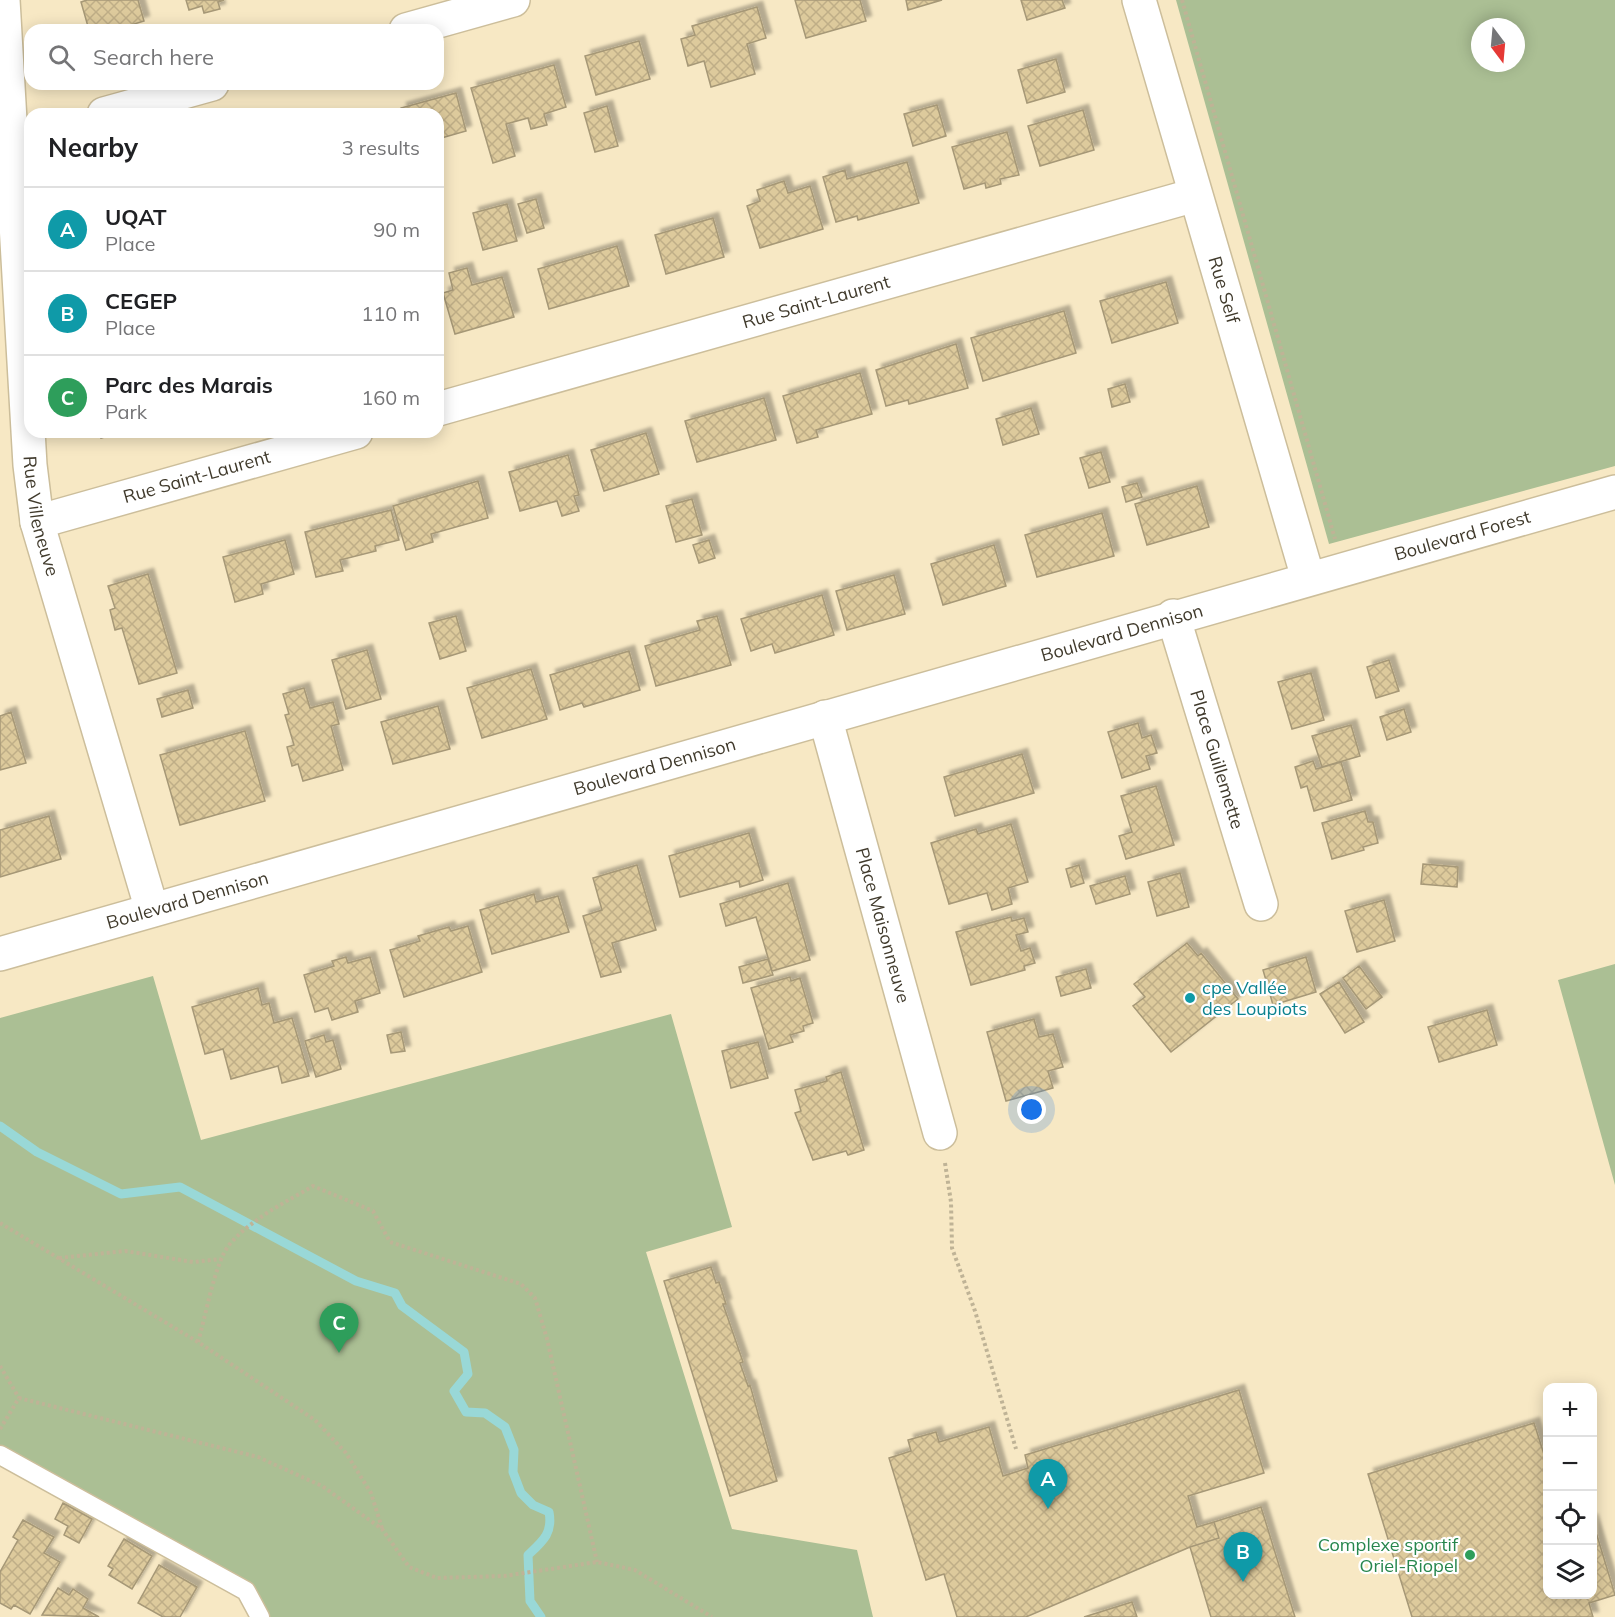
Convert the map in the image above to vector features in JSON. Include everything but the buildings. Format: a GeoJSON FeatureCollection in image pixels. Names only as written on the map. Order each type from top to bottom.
{"type":"FeatureCollection","features":[{"type":"Feature","properties":{"kind":"street","name":"Rue Villeneuve"},"geometry":{"type":"LineString","coordinates":[[3,0],[20,137],[24,268]]}},
{"type":"Feature","properties":{"kind":"street"},"geometry":{"type":"LineString","coordinates":[[427,24],[513,0]]}},
{"type":"Feature","properties":{"kind":"street","name":"Rue Self"},"geometry":{"type":"LineString","coordinates":[[1139,0],[1308,578]]}},
{"type":"Feature","properties":{"kind":"street"},"geometry":{"type":"LineString","coordinates":[[126,108],[190,90]]}},
{"type":"Feature","properties":{"kind":"street","name":"Rue Saint-Laurent"},"geometry":{"type":"LineString","coordinates":[[444,407],[1195,195]]}},
{"type":"Feature","properties":{"kind":"street","name":"Rue Villeneuve"},"geometry":{"type":"LineString","coordinates":[[29,438],[37,522],[152,910]]}},
{"type":"Feature","properties":{"kind":"street","name":"Rue Saint-Laurent"},"geometry":{"type":"LineString","coordinates":[[37,522],[335,438]]}},
{"type":"Feature","properties":{"kind":"street","name":"Boulevard Forest"},"geometry":{"type":"LineString","coordinates":[[1308,578],[1615,492]]}},
{"type":"Feature","properties":{"kind":"street","name":"Boulevard Dennison"},"geometry":{"type":"LineString","coordinates":[[0,954],[1308,578]]}},
{"type":"Feature","properties":{"kind":"street","name":"Place Guillemette"},"geometry":{"type":"LineString","coordinates":[[1173,616],[1261,904]]}},
{"type":"Feature","properties":{"kind":"street","name":"Place Maisonneuve"},"geometry":{"type":"LineString","coordinates":[[825,717],[940,1133]]}},
{"type":"Feature","properties":{"kind":"lane"},"geometry":{"type":"LineString","coordinates":[[0,1455],[246,1591],[260,1617]]}},
{"type":"Feature","properties":{"kind":"path"},"geometry":{"type":"LineString","coordinates":[[1182,0],[1343,568]]}},
{"type":"Feature","properties":{"kind":"path"},"geometry":{"type":"LineString","coordinates":[[940,1133],[951,1202],[952,1248],[975,1311],[1016,1449]]}},
{"type":"Feature","properties":{"kind":"path"},"geometry":{"type":"LineString","coordinates":[[198,1342],[221,1259],[229,1245],[270,1210],[313,1186],[373,1211],[390,1242],[522,1284],[535,1298],[547,1339],[597,1562]]}},
{"type":"Feature","properties":{"kind":"path"},"geometry":{"type":"LineString","coordinates":[[0,1223],[198,1342],[315,1420],[346,1454],[371,1493],[382,1529],[409,1567],[437,1578],[504,1576],[597,1562],[635,1570],[712,1617]]}},
{"type":"Feature","properties":{"kind":"path"},"geometry":{"type":"LineString","coordinates":[[59,1258],[125,1251],[193,1262],[221,1259]]}},
{"type":"Feature","properties":{"kind":"path"},"geometry":{"type":"LineString","coordinates":[[0,1366],[19,1398],[258,1457],[322,1486],[382,1529]]}},
{"type":"Feature","properties":{"kind":"path"},"geometry":{"type":"LineString","coordinates":[[0,1429],[19,1398]]}},
{"type":"Feature","properties":{"kind":"green space"},"geometry":{"type":"Polygon","coordinates":[[[1176,0],[1615,0],[1615,466],[1329,544],[1176,0]]]}},
{"type":"Feature","properties":{"kind":"green space"},"geometry":{"type":"Polygon","coordinates":[[[1615,964],[1615,1185],[1558,980],[1615,964]]]}},
{"type":"Feature","properties":{"kind":"green space"},"geometry":{"type":"Polygon","coordinates":[[[153,976],[201,1140],[671,1014],[732,1227],[646,1252],[732,1529],[857,1550],[873,1617],[262,1617],[246,1591],[0,1455],[0,1018],[153,976]]]}},
{"type":"Feature","properties":{"kind":"waterway"},"geometry":{"type":"LineString","coordinates":[[0,1126],[37,1152],[121,1194],[180,1187],[356,1281],[395,1293],[402,1306],[464,1352],[468,1374],[454,1391],[466,1412],[485,1413],[505,1427],[514,1450],[513,1472],[521,1493],[533,1505],[549,1512],[550,1526],[546,1536],[528,1555],[530,1601],[541,1617]]}},
{"type":"Feature","properties":{"kind":"place","name":"cpe Vallée des Loupiots"},"geometry":{"type":"Point","coordinates":[1190,998]}},
{"type":"Feature","properties":{"kind":"place","name":"Parc des Marais"},"geometry":{"type":"Point","coordinates":[339,1353]}},
{"type":"Feature","properties":{"kind":"place","name":"UQAT"},"geometry":{"type":"Point","coordinates":[1048,1509]}},
{"type":"Feature","properties":{"kind":"place","name":"Complexe sportif Oriel-Riopel"},"geometry":{"type":"Point","coordinates":[1470,1555]}},
{"type":"Feature","properties":{"kind":"place","name":"CEGEP"},"geometry":{"type":"Point","coordinates":[1243,1582]}}]}
